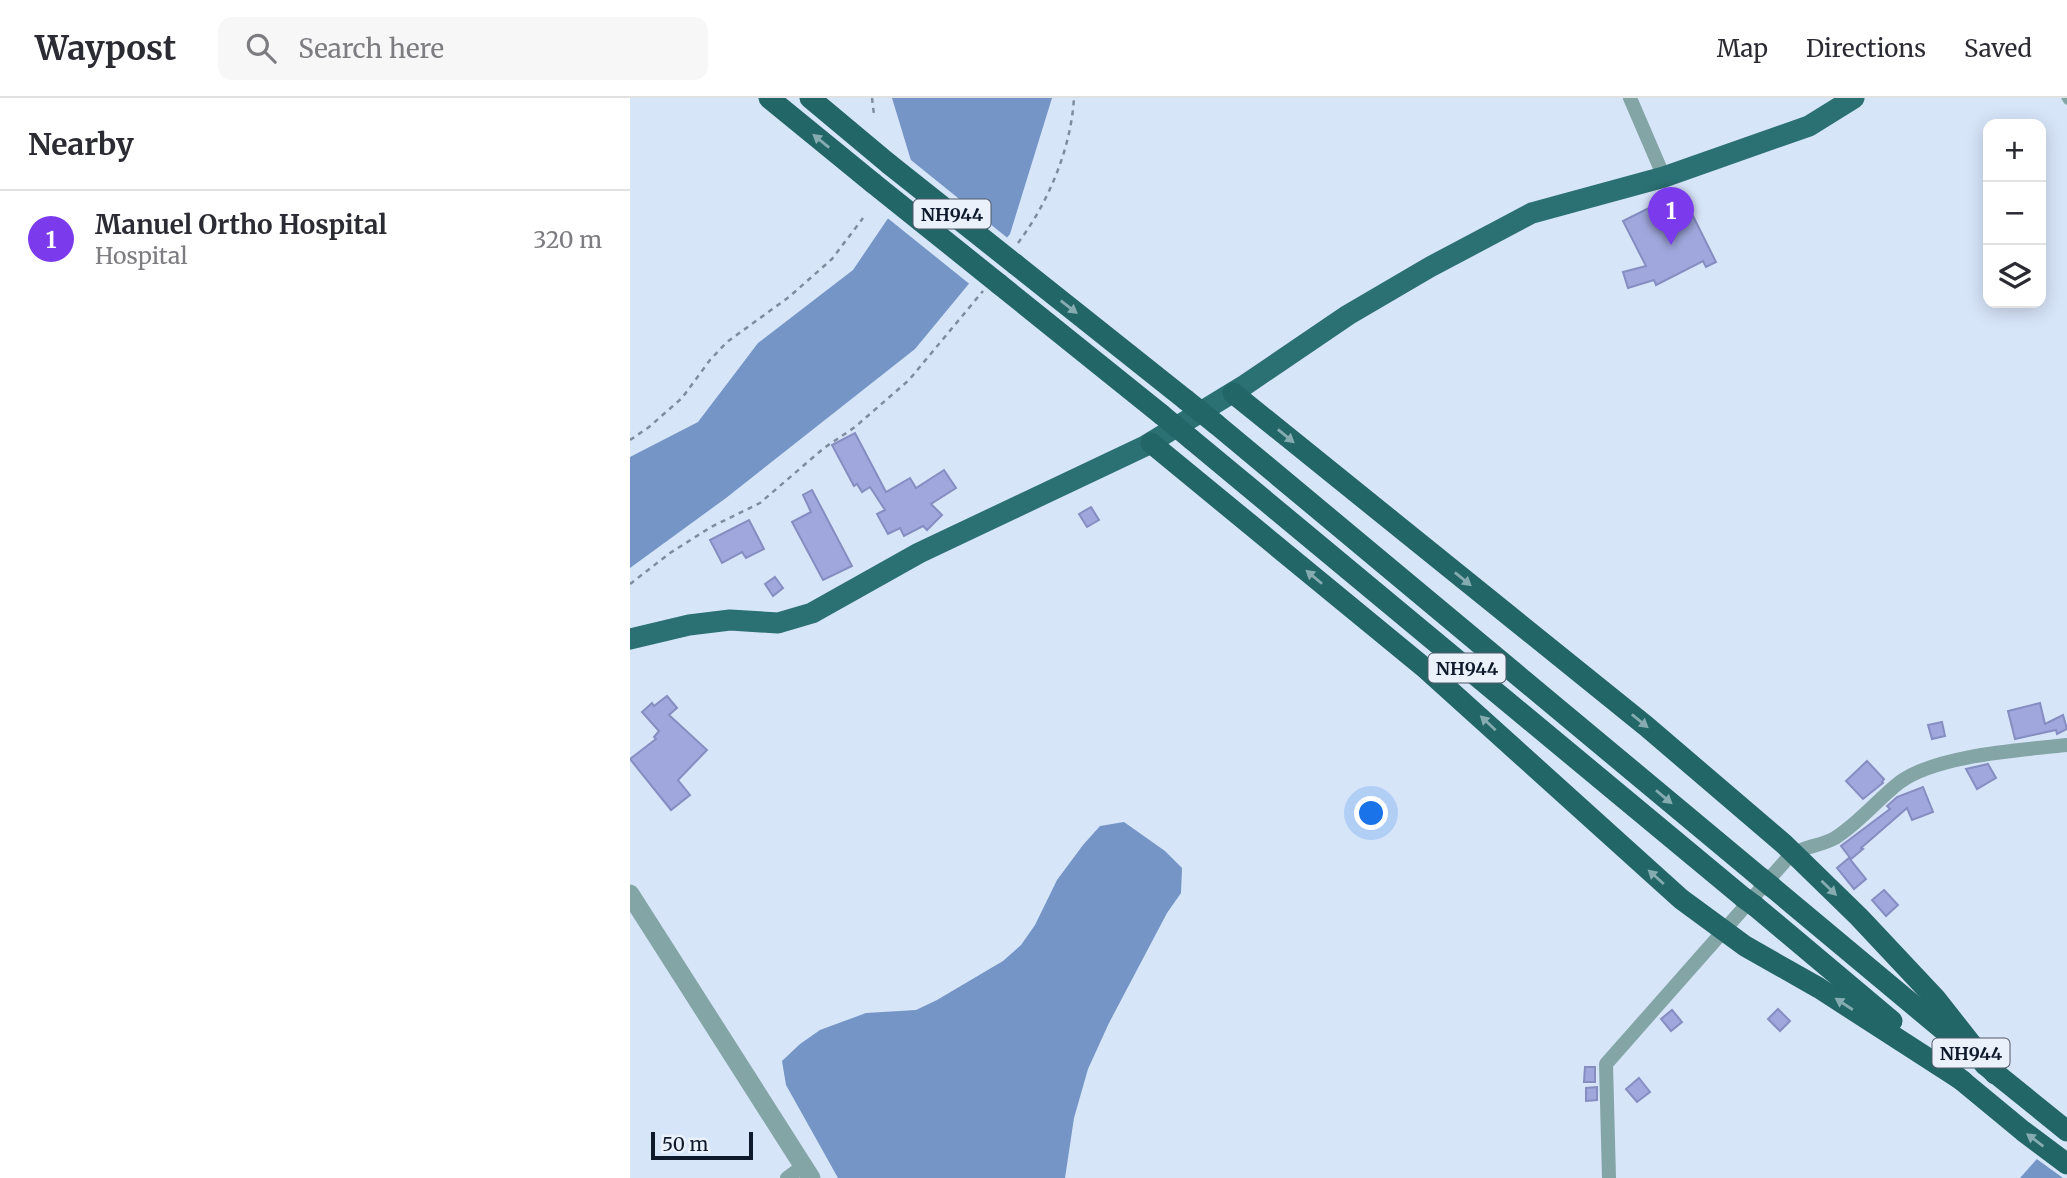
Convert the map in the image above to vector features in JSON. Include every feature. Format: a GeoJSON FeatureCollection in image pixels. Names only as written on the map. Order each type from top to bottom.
{"type":"FeatureCollection","features":[{"type":"Feature","properties":{"kind":"highway","name":"NH944"},"geometry":{"type":"LineString","coordinates":[[769,98],[993,285],[1162,415],[2004,1115],[2067,1164]]}},
{"type":"Feature","properties":{"kind":"highway","name":"NH944"},"geometry":{"type":"LineString","coordinates":[[810,98],[889,164],[1014,258],[1216,424],[2067,1131]]}},
{"type":"Feature","properties":{"kind":"highway"},"geometry":{"type":"LineString","coordinates":[[1233,393],[1726,793],[1859,917],[1936,999],[1996,1074]]}},
{"type":"Feature","properties":{"kind":"highway"},"geometry":{"type":"LineString","coordinates":[[1151,443],[1426,668],[1671,890],[1724,932],[1819,988],[1963,1081]]}},
{"type":"Feature","properties":{"kind":"main road"},"geometry":{"type":"LineString","coordinates":[[631,636],[730,620],[778,623],[812,613],[919,553],[1151,443],[1233,393],[1348,315],[1430,267],[1532,213],[1664,177],[1809,126],[1854,98]]}},
{"type":"Feature","properties":{"kind":"street"},"geometry":{"type":"LineString","coordinates":[[1630,98],[1664,177]]}},
{"type":"Feature","properties":{"kind":"street"},"geometry":{"type":"LineString","coordinates":[[1609,1178],[1606,1064],[1793,854],[1835,838],[1902,781],[1937,765],[2007,752],[2067,745]]}},
{"type":"Feature","properties":{"kind":"street"},"geometry":{"type":"LineString","coordinates":[[630,894],[807,1172],[788,1178]]}},
{"type":"Feature","properties":{"kind":"path"},"geometry":{"type":"LineString","coordinates":[[872,98],[874,115]]}},
{"type":"Feature","properties":{"kind":"path"},"geometry":{"type":"LineString","coordinates":[[1014,258],[1057,172],[1074,98]]}},
{"type":"Feature","properties":{"kind":"path"},"geometry":{"type":"LineString","coordinates":[[630,440],[682,398],[727,342],[789,297],[832,259],[863,218]]}},
{"type":"Feature","properties":{"kind":"path"},"geometry":{"type":"LineString","coordinates":[[630,584],[670,553],[711,527],[760,503],[824,448],[855,427],[909,380],[993,285]]}},
{"type":"Feature","properties":{"kind":"water"},"geometry":{"type":"Polygon","coordinates":[[[892,98],[1052,98],[1010,234],[915,349],[726,498],[630,568],[630,457],[698,422],[758,343],[853,270],[916,177],[892,98]]]}},
{"type":"Feature","properties":{"kind":"water"},"geometry":{"type":"Polygon","coordinates":[[[1124,822],[1165,851],[1182,868],[1181,893],[1167,913],[1088,1069],[1074,1118],[1065,1178],[838,1178],[786,1085],[782,1061],[820,1030],[866,1013],[916,1010],[1003,961],[1021,945],[1035,925],[1057,880],[1083,845],[1100,826],[1124,822]]]}},
{"type":"Feature","properties":{"kind":"water"},"geometry":{"type":"Polygon","coordinates":[[[2043,1152],[2067,1178],[2020,1178],[2043,1152]]]}},
{"type":"Feature","properties":{"kind":"pier"},"geometry":{"type":"Polygon","coordinates":[[[906,156],[1010,240],[972,286],[885,216],[912,176],[906,156]]]}},
{"type":"Feature","properties":{"kind":"pier"},"geometry":{"type":"Polygon","coordinates":[[[2067,1128],[2067,1178],[2063,1178],[2034,1157],[2067,1128]]]}},
{"type":"Feature","properties":{"kind":"building"},"geometry":{"type":"Polygon","coordinates":[[[1681,192],[1716,262],[1706,267],[1703,261],[1656,285],[1654,280],[1628,288],[1623,272],[1646,266],[1623,221],[1681,192]]]}},
{"type":"Feature","properties":{"kind":"building"},"geometry":{"type":"Polygon","coordinates":[[[855,433],[886,492],[910,478],[916,488],[944,470],[956,488],[931,504],[942,515],[927,530],[923,526],[904,536],[900,528],[888,534],[877,514],[885,510],[870,487],[862,492],[857,484],[854,486],[832,445],[855,433]]]}},
{"type":"Feature","properties":{"kind":"building"},"geometry":{"type":"Polygon","coordinates":[[[812,490],[852,566],[823,580],[792,522],[811,512],[803,495],[812,490]]]}},
{"type":"Feature","properties":{"kind":"building"},"geometry":{"type":"Polygon","coordinates":[[[1091,507],[1099,520],[1087,527],[1079,514],[1091,507]]]}},
{"type":"Feature","properties":{"kind":"building"},"geometry":{"type":"Polygon","coordinates":[[[749,520],[764,549],[746,558],[742,552],[722,563],[710,540],[749,520]]]}},
{"type":"Feature","properties":{"kind":"building"},"geometry":{"type":"Polygon","coordinates":[[[775,577],[783,588],[773,596],[765,584],[775,577]]]}},
{"type":"Feature","properties":{"kind":"building"},"geometry":{"type":"Polygon","coordinates":[[[667,696],[677,708],[669,715],[707,750],[678,780],[690,795],[671,810],[630,759],[656,739],[654,737],[659,731],[642,712],[652,703],[654,706],[667,696]]]}},
{"type":"Feature","properties":{"kind":"building"},"geometry":{"type":"Polygon","coordinates":[[[2040,703],[2045,724],[2063,715],[2067,729],[2057,734],[2056,730],[2015,739],[2008,711],[2040,703]]]}},
{"type":"Feature","properties":{"kind":"building"},"geometry":{"type":"Polygon","coordinates":[[[1942,722],[1945,736],[1932,739],[1928,725],[1942,722]]]}},
{"type":"Feature","properties":{"kind":"building"},"geometry":{"type":"Polygon","coordinates":[[[1867,761],[1884,779],[1883,783],[1863,799],[1846,781],[1867,761]]]}},
{"type":"Feature","properties":{"kind":"building"},"geometry":{"type":"Polygon","coordinates":[[[1988,764],[1996,778],[1977,789],[1966,769],[1988,764]]]}},
{"type":"Feature","properties":{"kind":"building"},"geometry":{"type":"Polygon","coordinates":[[[1923,787],[1933,812],[1912,820],[1907,808],[1851,859],[1841,846],[1890,809],[1887,806],[1897,797],[1923,787]]]}},
{"type":"Feature","properties":{"kind":"building"},"geometry":{"type":"Polygon","coordinates":[[[1849,858],[1866,879],[1854,889],[1837,868],[1849,858]]]}},
{"type":"Feature","properties":{"kind":"building"},"geometry":{"type":"Polygon","coordinates":[[[1884,890],[1898,905],[1886,916],[1872,900],[1884,890]]]}},
{"type":"Feature","properties":{"kind":"building"},"geometry":{"type":"Polygon","coordinates":[[[1778,1009],[1790,1021],[1780,1031],[1768,1019],[1778,1009]]]}},
{"type":"Feature","properties":{"kind":"building"},"geometry":{"type":"Polygon","coordinates":[[[1672,1010],[1682,1022],[1671,1031],[1661,1019],[1672,1010]]]}},
{"type":"Feature","properties":{"kind":"building"},"geometry":{"type":"Polygon","coordinates":[[[1585,1067],[1595,1067],[1595,1082],[1584,1082],[1585,1067]]]}},
{"type":"Feature","properties":{"kind":"building"},"geometry":{"type":"Polygon","coordinates":[[[1639,1078],[1650,1092],[1637,1102],[1626,1089],[1639,1078]]]}},
{"type":"Feature","properties":{"kind":"building"},"geometry":{"type":"Polygon","coordinates":[[[1597,1087],[1597,1100],[1586,1101],[1586,1088],[1597,1087]]]}},
{"type":"Feature","properties":{"kind":"place","name":"Manuel Ortho Hospital"},"geometry":{"type":"Point","coordinates":[1671,245]}}]}
